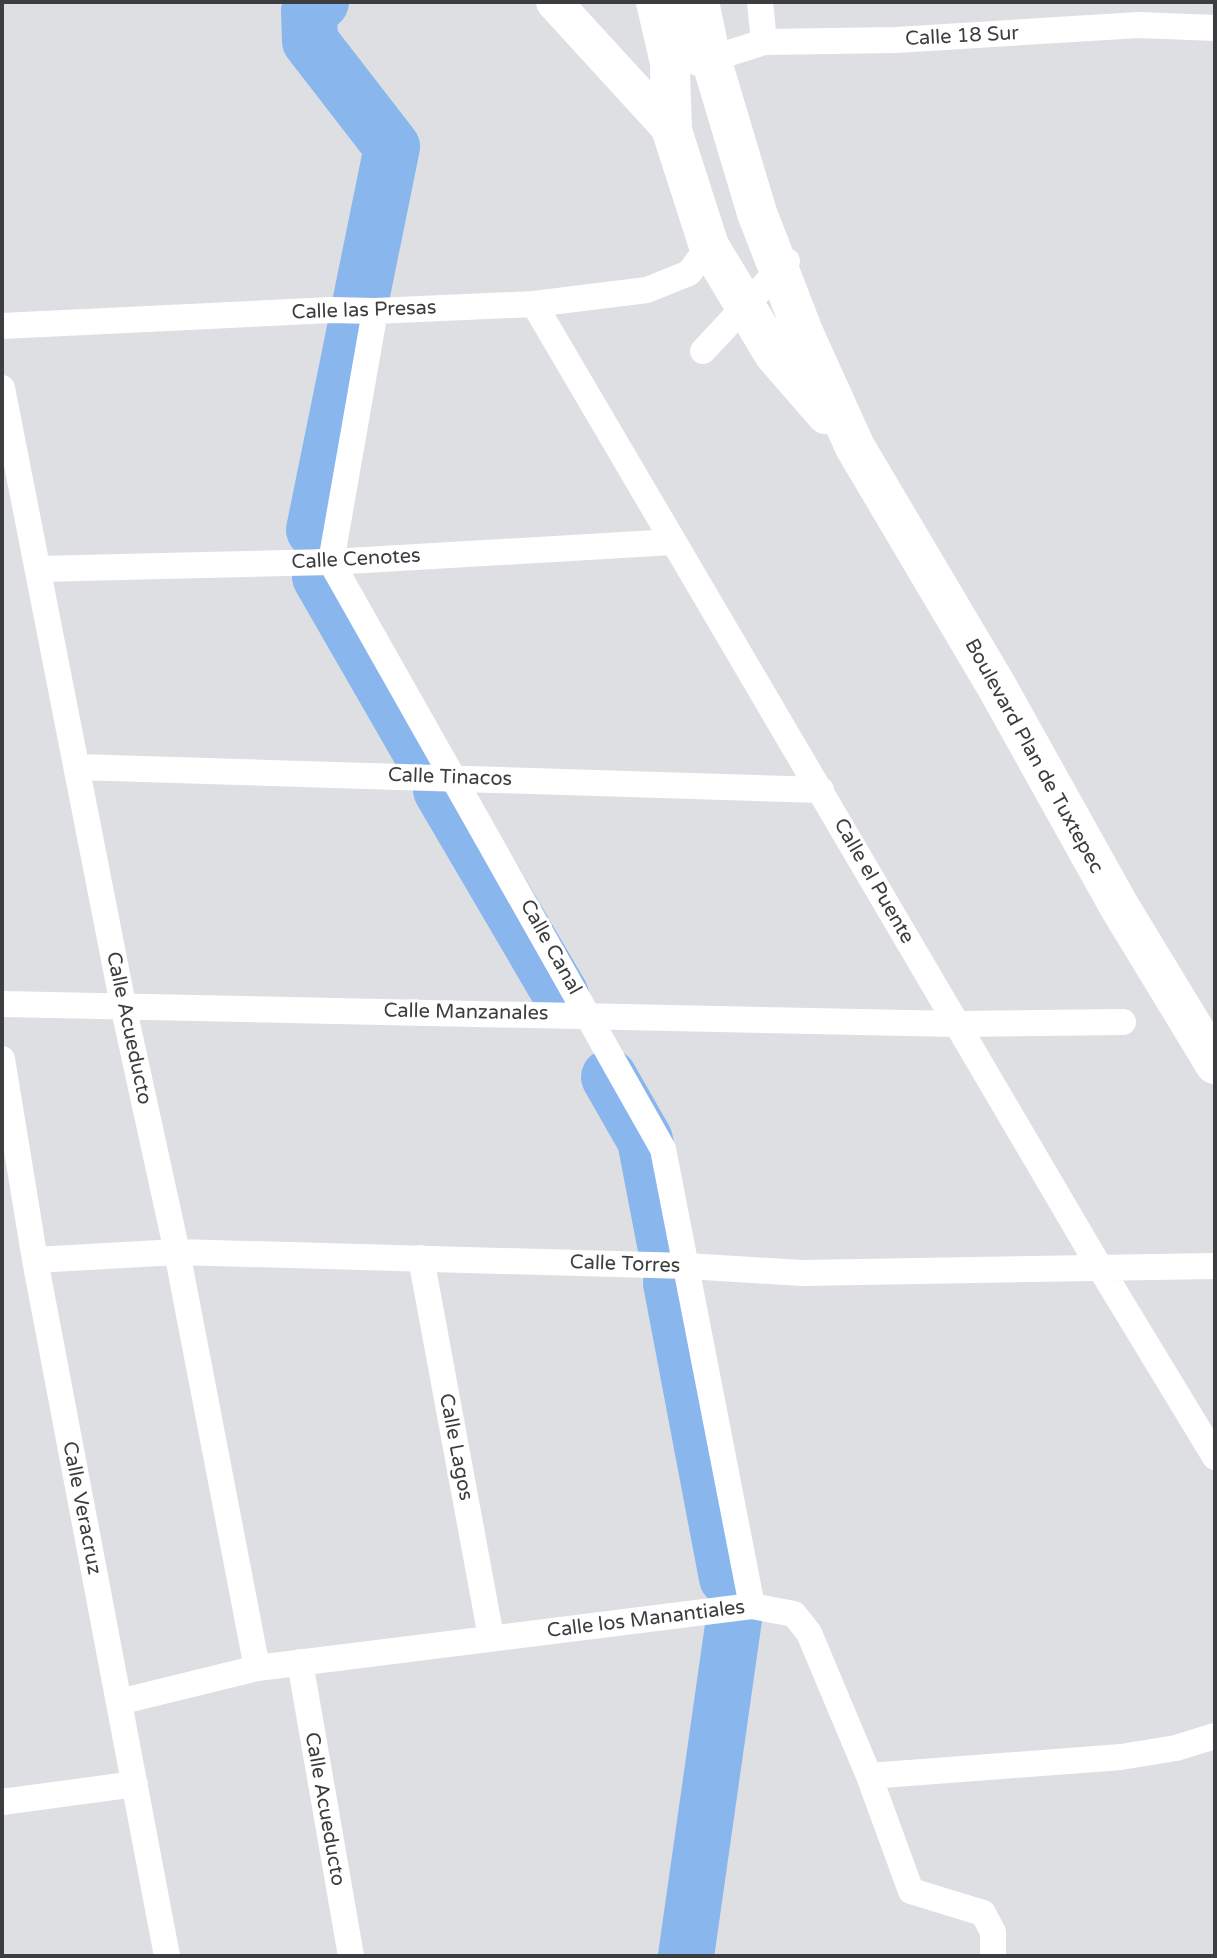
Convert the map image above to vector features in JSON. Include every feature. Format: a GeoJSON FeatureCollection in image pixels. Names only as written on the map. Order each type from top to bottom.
{"type":"FeatureCollection","features":[{"type":"Feature","properties":{"kind":"main road"},"geometry":{"type":"LineString","coordinates":[[680,2],[670,70],[672,131],[709,246],[774,354],[855,447]]}},
{"type":"Feature","properties":{"kind":"main road"},"geometry":{"type":"LineString","coordinates":[[699,2],[711,59],[757,213],[803,332],[855,447]]}},
{"type":"Feature","properties":{"kind":"main road"},"geometry":{"type":"LineString","coordinates":[[672,131],[687,118],[706,116],[724,124],[735,141]]}},
{"type":"Feature","properties":{"kind":"main road"},"geometry":{"type":"LineString","coordinates":[[709,246],[731,245],[748,232],[757,213]]}},
{"type":"Feature","properties":{"kind":"main road","name":"Boulevard Plan de Tuxtepec"},"geometry":{"type":"LineString","coordinates":[[855,447],[997,687],[1119,906],[1215,1064]]}},
{"type":"Feature","properties":{"kind":"street"},"geometry":{"type":"LineString","coordinates":[[554,2],[672,131]]}},
{"type":"Feature","properties":{"kind":"street"},"geometry":{"type":"LineString","coordinates":[[654,2],[670,70]]}},
{"type":"Feature","properties":{"kind":"street"},"geometry":{"type":"LineString","coordinates":[[760,2],[764,42]]}},
{"type":"Feature","properties":{"kind":"street","name":"Calle 18 Sur"},"geometry":{"type":"LineString","coordinates":[[670,70],[764,42],[896,40],[1138,14],[1215,35]]}},
{"type":"Feature","properties":{"kind":"street","name":"Calle las Presas"},"geometry":{"type":"LineString","coordinates":[[2,326],[534,304],[647,290],[689,273],[709,246]]}},
{"type":"Feature","properties":{"kind":"street"},"geometry":{"type":"LineString","coordinates":[[703,351],[787,261]]}},
{"type":"Feature","properties":{"kind":"street","name":"Calle el Puente"},"geometry":{"type":"LineString","coordinates":[[534,304],[1099,1266],[1215,1457]]}},
{"type":"Feature","properties":{"kind":"street"},"geometry":{"type":"LineString","coordinates":[[331,562],[372,311]]}},
{"type":"Feature","properties":{"kind":"street","name":"Calle Acueducto"},"geometry":{"type":"LineString","coordinates":[[2,388],[123,1005],[177,1252],[257,1668]]}},
{"type":"Feature","properties":{"kind":"street","name":"Calle Cenotes"},"geometry":{"type":"LineString","coordinates":[[39,569],[331,562],[673,542]]}},
{"type":"Feature","properties":{"kind":"street","name":"Calle Canal"},"geometry":{"type":"LineString","coordinates":[[331,562],[663,1149],[752,1606]]}},
{"type":"Feature","properties":{"kind":"street","name":"Calle Tinacos"},"geometry":{"type":"LineString","coordinates":[[78,767],[821,790]]}},
{"type":"Feature","properties":{"kind":"street","name":"Calle Manzanales"},"geometry":{"type":"LineString","coordinates":[[2,1004],[957,1024],[1123,1022]]}},
{"type":"Feature","properties":{"kind":"street","name":"Calle Veracruz"},"geometry":{"type":"LineString","coordinates":[[2,1059],[35,1260],[167,1956]]}},
{"type":"Feature","properties":{"kind":"street","name":"Calle Torres"},"geometry":{"type":"LineString","coordinates":[[35,1260],[177,1252],[687,1266],[802,1273],[1215,1266]]}},
{"type":"Feature","properties":{"kind":"street","name":"Calle Lagos"},"geometry":{"type":"LineString","coordinates":[[421,1258],[491,1637]]}},
{"type":"Feature","properties":{"kind":"street","name":"Calle los Manantiales"},"geometry":{"type":"LineString","coordinates":[[119,1702],[257,1668],[491,1637],[752,1606],[794,1614],[809,1633],[869,1776],[911,1891],[983,1913],[993,1932],[993,1956]]}},
{"type":"Feature","properties":{"kind":"street","name":"Calle Acueducto"},"geometry":{"type":"LineString","coordinates":[[300,1662],[351,1956]]}},
{"type":"Feature","properties":{"kind":"street"},"geometry":{"type":"LineString","coordinates":[[869,1776],[1121,1757],[1176,1748],[1215,1736]]}},
{"type":"Feature","properties":{"kind":"street"},"geometry":{"type":"LineString","coordinates":[[2,1802],[135,1784]]}},
{"type":"Feature","properties":{"kind":"waterway"},"geometry":{"type":"LineString","coordinates":[[314,530],[392,147],[310,41],[309,12],[321,2]]}},
{"type":"Feature","properties":{"kind":"waterway"},"geometry":{"type":"LineString","coordinates":[[320,577],[423,756]]}},
{"type":"Feature","properties":{"kind":"waterway"},"geometry":{"type":"LineString","coordinates":[[441,790],[561,995]]}},
{"type":"Feature","properties":{"kind":"waterway"},"geometry":{"type":"LineString","coordinates":[[609,1077],[645,1140],[665,1244]]}},
{"type":"Feature","properties":{"kind":"waterway"},"geometry":{"type":"LineString","coordinates":[[671,1283],[727,1578]]}},
{"type":"Feature","properties":{"kind":"waterway"},"geometry":{"type":"LineString","coordinates":[[686,1956],[734,1619]]}}]}
